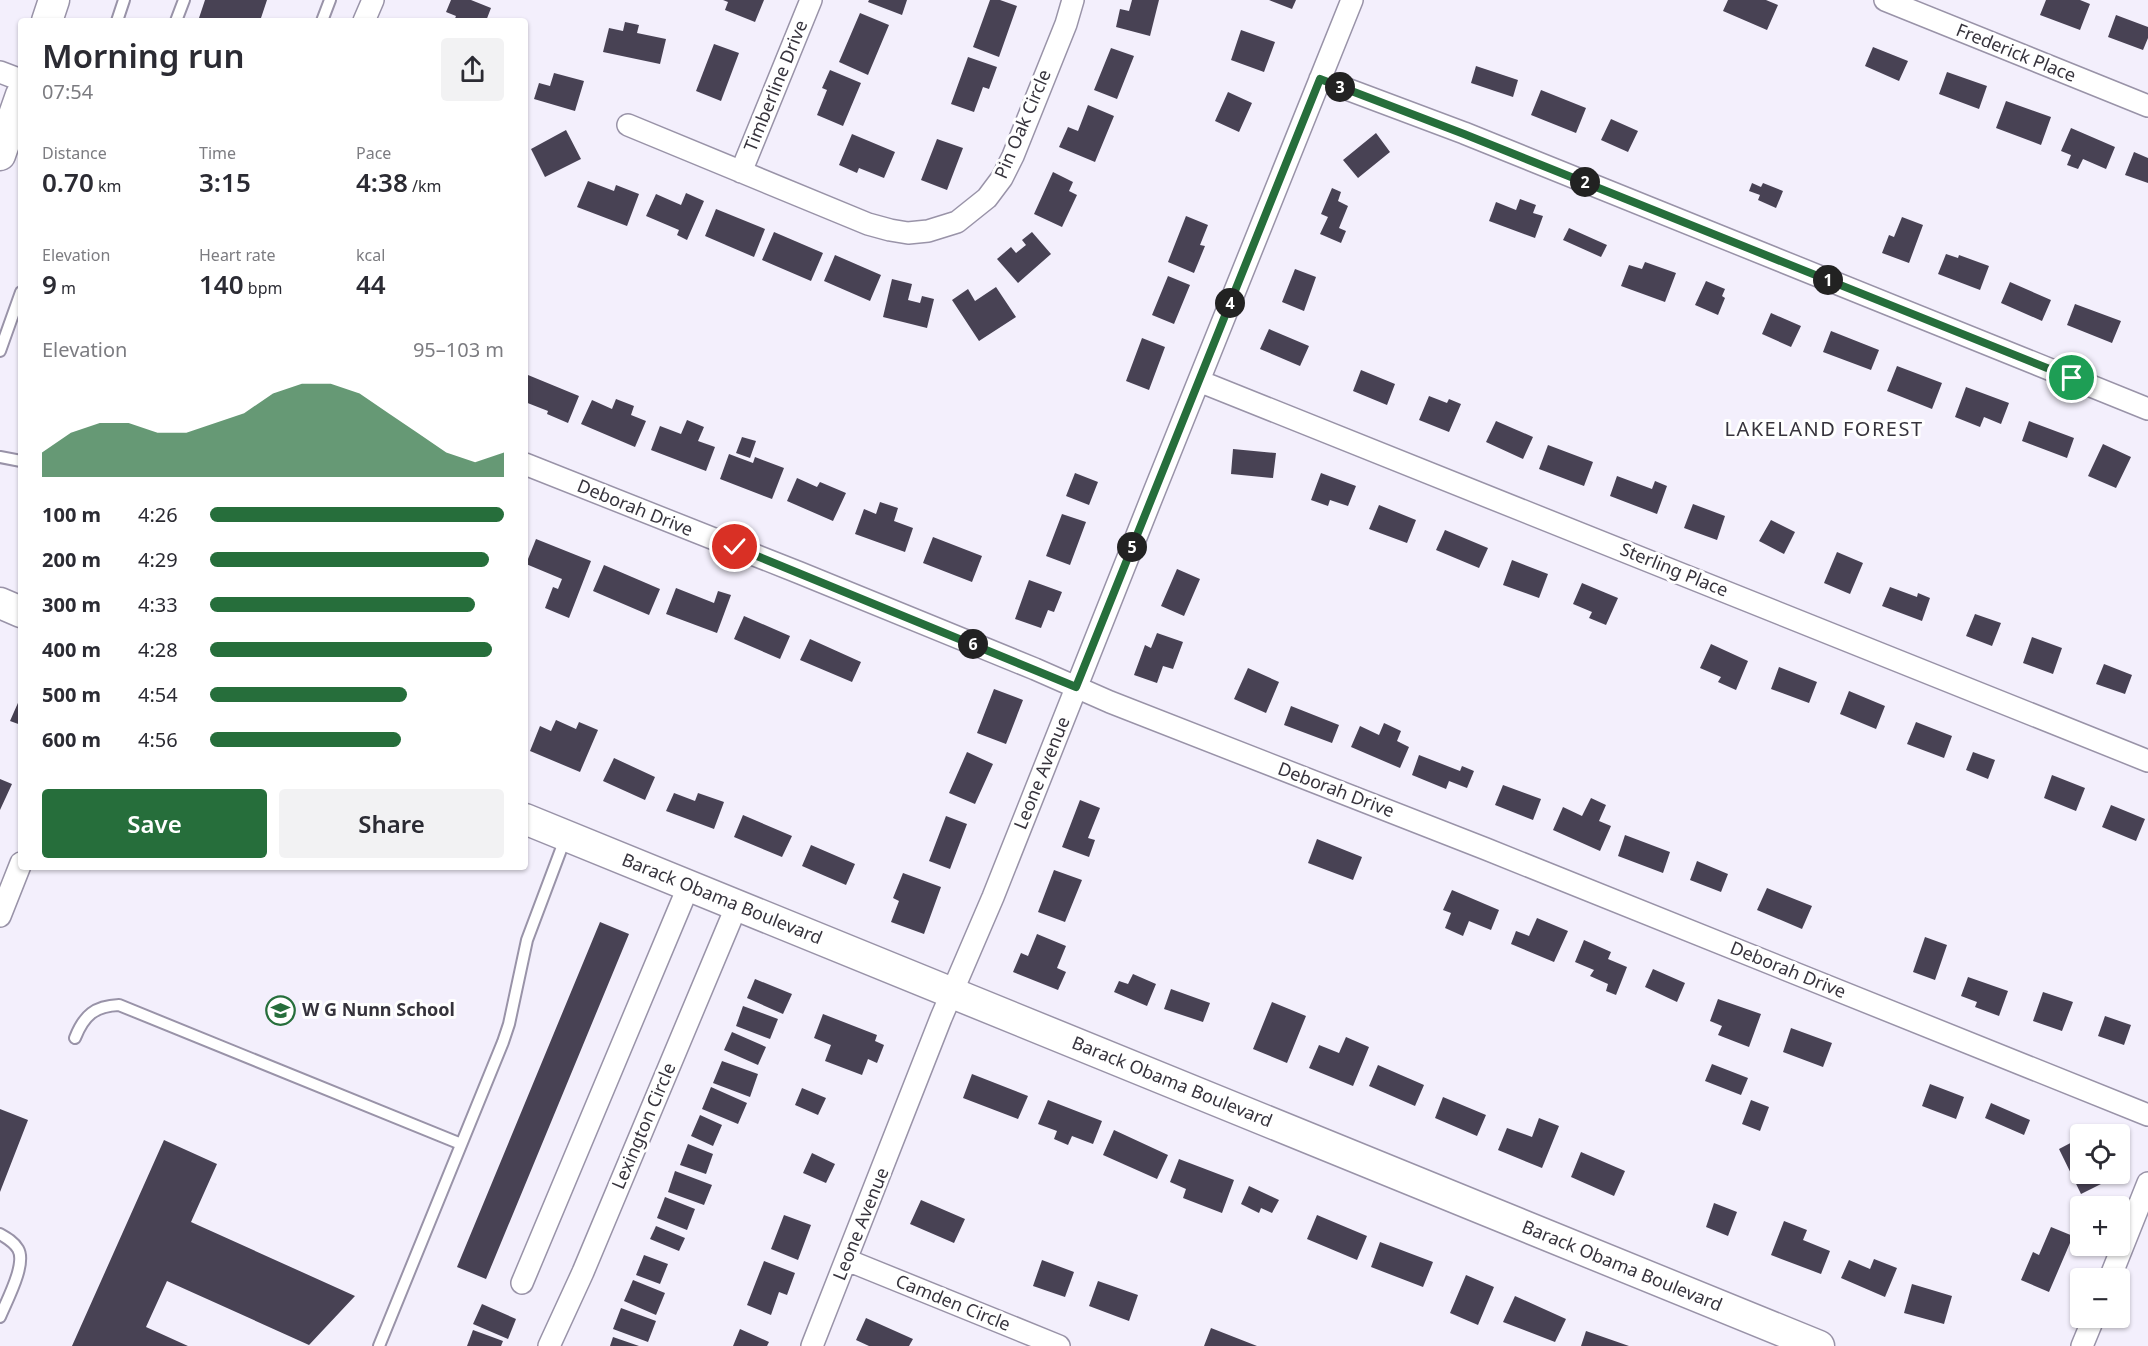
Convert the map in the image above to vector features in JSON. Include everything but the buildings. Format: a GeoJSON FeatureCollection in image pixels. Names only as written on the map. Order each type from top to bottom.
{"type":"FeatureCollection","features":[{"type":"Feature","properties":{"kind":"main road"},"geometry":{"type":"LineString","coordinates":[[48,18],[54,0]]}},
{"type":"Feature","properties":{"kind":"main road"},"geometry":{"type":"LineString","coordinates":[[0,155],[18,104]]}},
{"type":"Feature","properties":{"kind":"main road"},"geometry":{"type":"LineString","coordinates":[[0,603],[18,611]]}},
{"type":"Feature","properties":{"kind":"main road","name":"Barack Obama Boulevard"},"geometry":{"type":"LineString","coordinates":[[528,820],[1819,1346]]}},
{"type":"Feature","properties":{"kind":"street"},"geometry":{"type":"LineString","coordinates":[[365,18],[373,0]]}},
{"type":"Feature","properties":{"kind":"street","name":"Timberline Drive"},"geometry":{"type":"LineString","coordinates":[[741,172],[812,0]]}},
{"type":"Feature","properties":{"kind":"street","name":"Pin Oak Circle"},"geometry":{"type":"LineString","coordinates":[[628,125],[868,224],[908,233],[928,231],[957,222],[987,198],[1002,178],[1066,24],[1073,0]]}},
{"type":"Feature","properties":{"kind":"street","name":"Leone Avenue"},"geometry":{"type":"LineString","coordinates":[[812,1346],[952,992],[993,897],[1352,0]]}},
{"type":"Feature","properties":{"kind":"street","name":"Frederick Place"},"geometry":{"type":"LineString","coordinates":[[1885,0],[2148,106]]}},
{"type":"Feature","properties":{"kind":"street"},"geometry":{"type":"LineString","coordinates":[[0,72],[18,79]]}},
{"type":"Feature","properties":{"kind":"street"},"geometry":{"type":"LineString","coordinates":[[1320,79],[1475,138],[2148,409]]}},
{"type":"Feature","properties":{"kind":"street","name":"Sterling Place"},"geometry":{"type":"LineString","coordinates":[[1199,381],[2148,761]]}},
{"type":"Feature","properties":{"kind":"street","name":"Deborah Drive"},"geometry":{"type":"LineString","coordinates":[[528,465],[800,573],[1076,687],[2148,1115]]}},
{"type":"Feature","properties":{"kind":"street"},"geometry":{"type":"LineString","coordinates":[[0,916],[18,870]]}},
{"type":"Feature","properties":{"kind":"street"},"geometry":{"type":"LineString","coordinates":[[522,1283],[689,885]]}},
{"type":"Feature","properties":{"kind":"street","name":"Lexington Circle"},"geometry":{"type":"LineString","coordinates":[[549,1346],[583,1272],[737,905]]}},
{"type":"Feature","properties":{"kind":"street"},"geometry":{"type":"LineString","coordinates":[[2114,1268],[2148,1183]]}},
{"type":"Feature","properties":{"kind":"street","name":"Camden Circle"},"geometry":{"type":"LineString","coordinates":[[847,1260],[1059,1346]]}},
{"type":"Feature","properties":{"kind":"street"},"geometry":{"type":"LineString","coordinates":[[2082,1346],[2089,1328]]}},
{"type":"Feature","properties":{"kind":"lane"},"geometry":{"type":"LineString","coordinates":[[118,18],[124,0]]}},
{"type":"Feature","properties":{"kind":"lane"},"geometry":{"type":"LineString","coordinates":[[177,18],[184,0]]}},
{"type":"Feature","properties":{"kind":"lane"},"geometry":{"type":"LineString","coordinates":[[323,18],[330,0]]}},
{"type":"Feature","properties":{"kind":"lane"},"geometry":{"type":"LineString","coordinates":[[0,351],[18,300]]}},
{"type":"Feature","properties":{"kind":"lane"},"geometry":{"type":"LineString","coordinates":[[0,457],[18,460]]}},
{"type":"Feature","properties":{"kind":"lane"},"geometry":{"type":"LineString","coordinates":[[379,1346],[506,1033],[527,940],[566,836]]}},
{"type":"Feature","properties":{"kind":"lane"},"geometry":{"type":"LineString","coordinates":[[75,1038],[78,1029],[95,1011],[102,1006],[119,1005],[461,1144]]}},
{"type":"Feature","properties":{"kind":"lane"},"geometry":{"type":"LineString","coordinates":[[0,1233],[13,1242],[20,1251],[22,1261],[0,1317]]}},
{"type":"Feature","properties":{"kind":"place","name":"W G Nunn School"},"geometry":{"type":"Point","coordinates":[281,1010]}},
{"type":"Feature","properties":{"kind":"district","name":"LAKELAND FOREST"},"geometry":{"type":"Point","coordinates":[1824,429]}},
{"type":"Feature","properties":{"kind":"route"},"geometry":{"type":"LineString","coordinates":[[735,547],[1076,687],[1320,79],[1464,134],[2072,378]]}}]}
